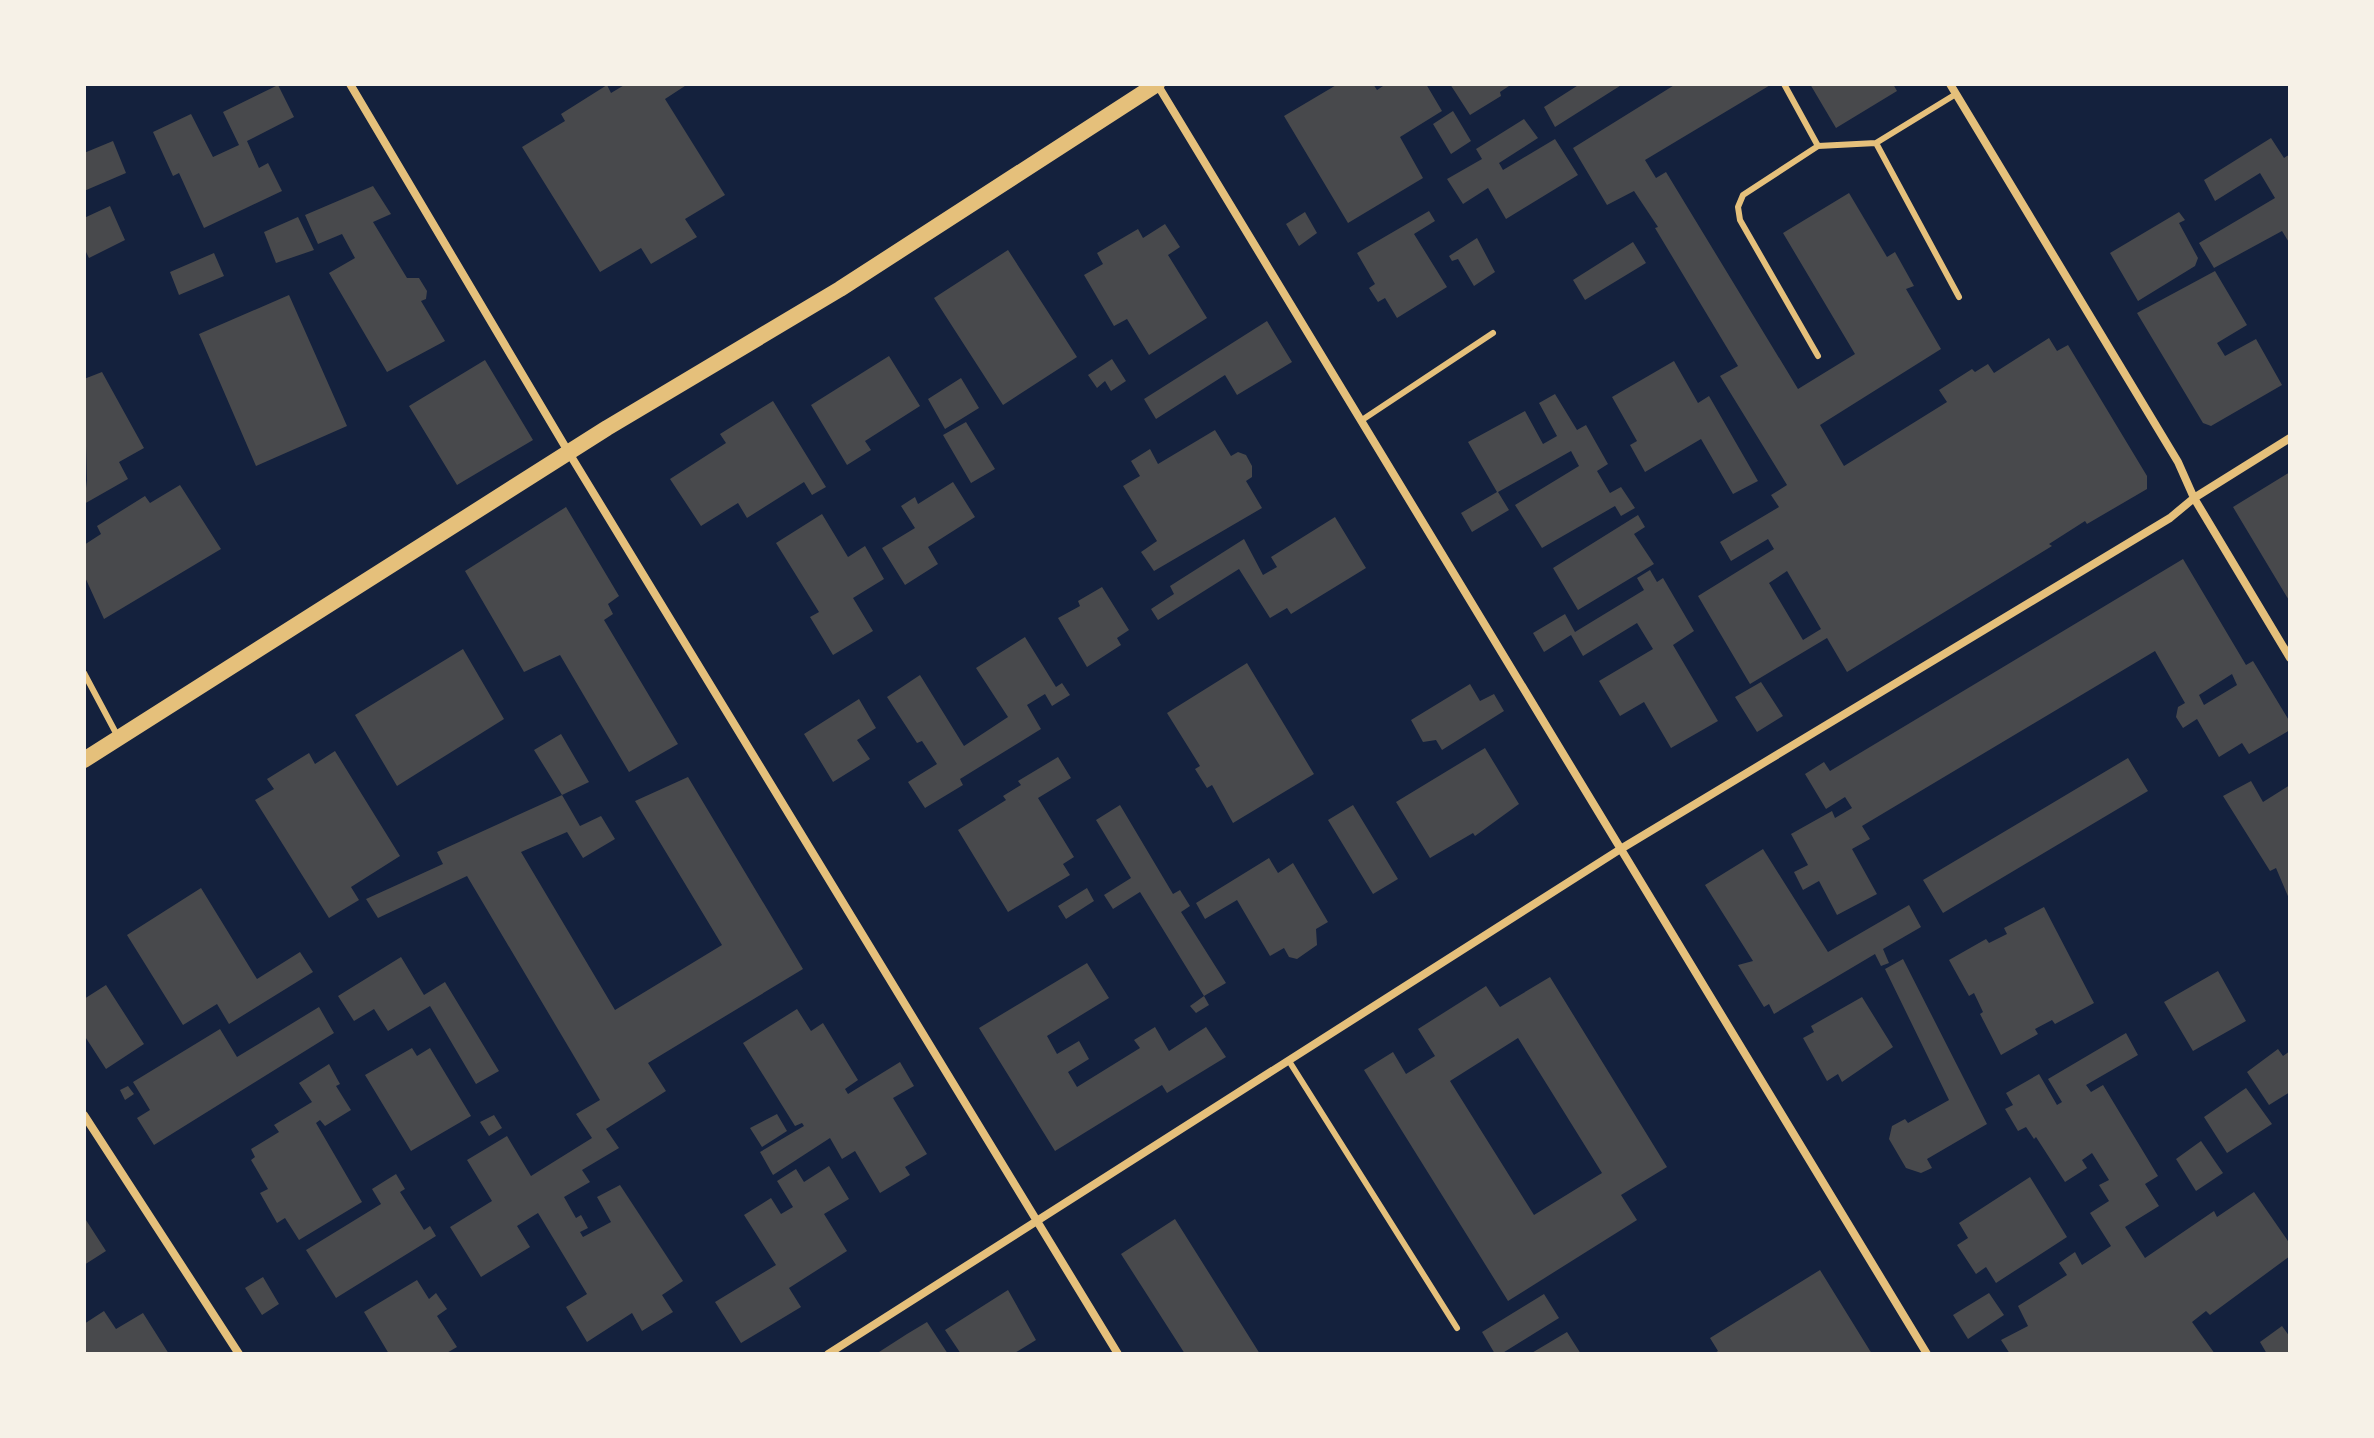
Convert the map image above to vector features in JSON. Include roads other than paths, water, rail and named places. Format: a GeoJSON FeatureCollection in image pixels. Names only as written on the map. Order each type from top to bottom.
{"type":"FeatureCollection","features":[{"type":"Feature","properties":{"kind":"main road"},"geometry":{"type":"LineString","coordinates":[[84,760],[569,453],[840,289],[1157,84]]}},
{"type":"Feature","properties":{"kind":"street"},"geometry":{"type":"LineString","coordinates":[[350,84],[569,453],[1118,1354]]}},
{"type":"Feature","properties":{"kind":"street"},"geometry":{"type":"LineString","coordinates":[[1157,84],[1927,1354]]}},
{"type":"Feature","properties":{"kind":"street"},"geometry":{"type":"LineString","coordinates":[[1950,84],[2178,462],[2194,498],[2290,658]]}},
{"type":"Feature","properties":{"kind":"street"},"geometry":{"type":"LineString","coordinates":[[828,1354],[1619,850],[2156,527],[2194,498],[2290,438]]}},
{"type":"Feature","properties":{"kind":"street"},"geometry":{"type":"LineString","coordinates":[[84,1115],[239,1354]]}},
{"type":"Feature","properties":{"kind":"lane"},"geometry":{"type":"LineString","coordinates":[[1784,84],[1818,146]]}},
{"type":"Feature","properties":{"kind":"lane"},"geometry":{"type":"LineString","coordinates":[[1818,356],[1740,220],[1738,207],[1743,195],[1818,146],[1876,143],[1956,94]]}},
{"type":"Feature","properties":{"kind":"lane"},"geometry":{"type":"LineString","coordinates":[[1876,143],[1959,297]]}},
{"type":"Feature","properties":{"kind":"lane"},"geometry":{"type":"LineString","coordinates":[[1362,420],[1493,333]]}},
{"type":"Feature","properties":{"kind":"lane"},"geometry":{"type":"LineString","coordinates":[[84,673],[119,739]]}},
{"type":"Feature","properties":{"kind":"lane"},"geometry":{"type":"LineString","coordinates":[[1289,1061],[1457,1328]]}}]}
